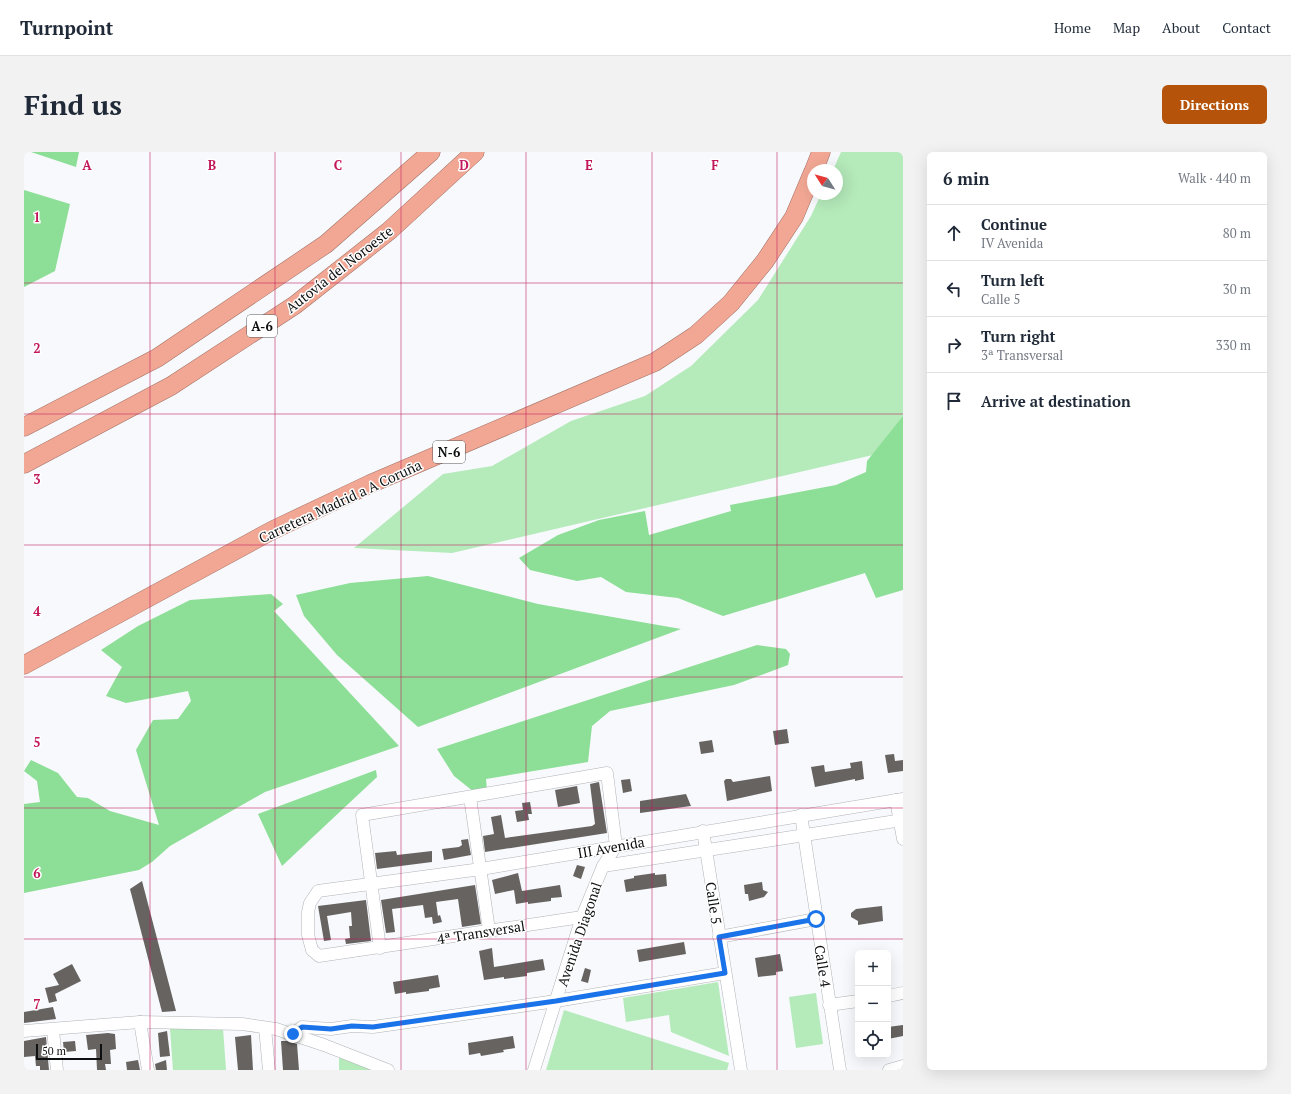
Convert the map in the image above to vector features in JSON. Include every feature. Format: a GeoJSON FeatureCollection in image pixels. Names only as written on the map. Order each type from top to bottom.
{"type":"FeatureCollection","features":[{"type":"Feature","properties":{"kind":"highway","name":"Autovía del Noroeste"},"geometry":{"type":"LineString","coordinates":[[24,427],[157,358],[326,244],[431,152]]}},
{"type":"Feature","properties":{"kind":"highway","name":"Autovía del Noroeste"},"geometry":{"type":"LineString","coordinates":[[24,464],[46,454],[171,386],[295,305],[389,231],[475,152]]}},
{"type":"Feature","properties":{"kind":"highway","name":"Carretera Madrid a A Coruña"},"geometry":{"type":"LineString","coordinates":[[816,164],[821,152]]}},
{"type":"Feature","properties":{"kind":"highway","name":"Carretera Madrid a A Coruña"},"geometry":{"type":"LineString","coordinates":[[24,665],[273,530],[370,484],[655,362],[696,335],[731,304],[765,262],[794,217],[807,186]]}},
{"type":"Feature","properties":{"kind":"street"},"geometry":{"type":"LineString","coordinates":[[380,948],[362,816],[606,773],[616,846]]}},
{"type":"Feature","properties":{"kind":"street"},"geometry":{"type":"LineString","coordinates":[[470,797],[489,930]]}},
{"type":"Feature","properties":{"kind":"street"},"geometry":{"type":"LineString","coordinates":[[900,799],[903,839]]}},
{"type":"Feature","properties":{"kind":"street","name":"III Avenida"},"geometry":{"type":"LineString","coordinates":[[315,953],[312,950],[308,935],[308,912],[310,903],[318,891],[481,868],[703,830],[900,799]]}},
{"type":"Feature","properties":{"kind":"street","name":"Calle 4"},"geometry":{"type":"LineString","coordinates":[[801,815],[840,1070]]}},
{"type":"Feature","properties":{"kind":"street","name":"III Avenida"},"geometry":{"type":"LineString","coordinates":[[603,866],[902,820]]}},
{"type":"Feature","properties":{"kind":"street","name":"Calle 5"},"geometry":{"type":"LineString","coordinates":[[703,830],[741,1070]]}},
{"type":"Feature","properties":{"kind":"street","name":"Avenida Diagonal"},"geometry":{"type":"LineString","coordinates":[[534,1070],[582,917],[603,866],[616,846]]}},
{"type":"Feature","properties":{"kind":"street","name":"4ª Transversal"},"geometry":{"type":"LineString","coordinates":[[315,953],[320,956],[380,948],[489,930],[582,917]]}},
{"type":"Feature","properties":{"kind":"street"},"geometry":{"type":"LineString","coordinates":[[719,937],[816,919]]}},
{"type":"Feature","properties":{"kind":"street"},"geometry":{"type":"LineString","coordinates":[[293,1034],[302,1027],[331,1029],[352,1026],[373,1027],[556,1001],[725,973]]}},
{"type":"Feature","properties":{"kind":"street"},"geometry":{"type":"LineString","coordinates":[[891,995],[903,993]]}},
{"type":"Feature","properties":{"kind":"street"},"geometry":{"type":"LineString","coordinates":[[829,1005],[855,1001]]}},
{"type":"Feature","properties":{"kind":"street"},"geometry":{"type":"LineString","coordinates":[[24,1031],[53,1030],[140,1022],[242,1024],[276,1029],[293,1034],[388,1070]]}},
{"type":"Feature","properties":{"kind":"street"},"geometry":{"type":"LineString","coordinates":[[140,1022],[148,1070]]}},
{"type":"Feature","properties":{"kind":"street"},"geometry":{"type":"LineString","coordinates":[[265,1028],[269,1070]]}},
{"type":"Feature","properties":{"kind":"street"},"geometry":{"type":"LineString","coordinates":[[53,1030],[57,1070]]}},
{"type":"Feature","properties":{"kind":"street"},"geometry":{"type":"LineString","coordinates":[[889,1070],[903,1066]]}},
{"type":"Feature","properties":{"kind":"green space"},"geometry":{"type":"Polygon","coordinates":[[[31,152],[79,152],[76,167],[31,152]]]}},
{"type":"Feature","properties":{"kind":"green space"},"geometry":{"type":"Polygon","coordinates":[[[841,152],[903,152],[903,448],[452,553],[354,548],[443,474],[492,466],[571,421],[645,396],[691,366],[758,300],[811,216],[818,200],[843,200],[843,164],[836,164],[841,152]]]}},
{"type":"Feature","properties":{"kind":"green space"},"geometry":{"type":"Polygon","coordinates":[[[24,190],[70,204],[55,271],[24,287],[24,190]]]}},
{"type":"Feature","properties":{"kind":"green space"},"geometry":{"type":"Polygon","coordinates":[[[903,416],[903,590],[876,598],[865,573],[723,616],[678,598],[626,592],[601,577],[577,581],[530,570],[519,558],[558,535],[599,520],[645,511],[649,535],[731,511],[730,505],[836,485],[866,472],[867,461],[903,416]]]}},
{"type":"Feature","properties":{"kind":"green space"},"geometry":{"type":"Polygon","coordinates":[[[428,576],[538,604],[681,629],[418,727],[337,655],[304,616],[296,595],[350,583],[428,576]]]}},
{"type":"Feature","properties":{"kind":"green space"},"geometry":{"type":"Polygon","coordinates":[[[271,594],[283,604],[274,611],[399,746],[265,792],[170,846],[152,862],[139,870],[24,893],[24,804],[40,802],[37,781],[24,771],[31,760],[58,773],[77,797],[88,798],[110,811],[159,825],[136,750],[153,720],[178,719],[191,701],[188,691],[126,703],[106,696],[122,667],[101,650],[138,626],[190,600],[271,594]]]}},
{"type":"Feature","properties":{"kind":"green space"},"geometry":{"type":"Polygon","coordinates":[[[757,645],[786,649],[790,654],[788,665],[734,685],[610,711],[592,726],[588,762],[486,779],[487,790],[474,792],[454,776],[437,749],[757,645]]]}},
{"type":"Feature","properties":{"kind":"green space"},"geometry":{"type":"Polygon","coordinates":[[[376,770],[377,777],[282,866],[258,814],[376,770]]]}},
{"type":"Feature","properties":{"kind":"green space"},"geometry":{"type":"Polygon","coordinates":[[[718,982],[729,1056],[671,1032],[669,1015],[626,1022],[623,998],[718,982]]]}},
{"type":"Feature","properties":{"kind":"green space"},"geometry":{"type":"Polygon","coordinates":[[[816,993],[823,1044],[796,1048],[789,997],[816,993]]]}},
{"type":"Feature","properties":{"kind":"green space"},"geometry":{"type":"Polygon","coordinates":[[[564,1010],[729,1063],[727,1070],[546,1070],[564,1010]]]}},
{"type":"Feature","properties":{"kind":"green space"},"geometry":{"type":"Polygon","coordinates":[[[223,1028],[226,1070],[173,1070],[170,1029],[223,1028]]]}},
{"type":"Feature","properties":{"kind":"green space"},"geometry":{"type":"Polygon","coordinates":[[[339,1055],[377,1070],[339,1070],[339,1055]]]}},
{"type":"Feature","properties":{"kind":"building"},"geometry":{"type":"Polygon","coordinates":[[[787,729],[789,743],[775,745],[773,731],[787,729]]]}},
{"type":"Feature","properties":{"kind":"building"},"geometry":{"type":"Polygon","coordinates":[[[712,740],[714,752],[701,754],[699,742],[712,740]]]}},
{"type":"Feature","properties":{"kind":"building"},"geometry":{"type":"Polygon","coordinates":[[[894,754],[895,761],[903,760],[903,771],[888,773],[885,755],[894,754]]]}},
{"type":"Feature","properties":{"kind":"building"},"geometry":{"type":"Polygon","coordinates":[[[862,761],[864,779],[855,781],[855,779],[815,787],[811,767],[824,765],[825,772],[851,768],[850,763],[862,761]]]}},
{"type":"Feature","properties":{"kind":"building"},"geometry":{"type":"Polygon","coordinates":[[[770,776],[772,791],[727,801],[724,781],[726,779],[731,779],[733,782],[770,776]]]}},
{"type":"Feature","properties":{"kind":"building"},"geometry":{"type":"Polygon","coordinates":[[[630,779],[632,791],[623,793],[621,780],[630,779]]]}},
{"type":"Feature","properties":{"kind":"building"},"geometry":{"type":"Polygon","coordinates":[[[599,782],[607,833],[485,852],[483,836],[494,834],[491,817],[501,815],[505,838],[592,826],[595,824],[590,784],[599,782]]]}},
{"type":"Feature","properties":{"kind":"building"},"geometry":{"type":"Polygon","coordinates":[[[577,786],[580,803],[558,807],[555,790],[577,786]]]}},
{"type":"Feature","properties":{"kind":"building"},"geometry":{"type":"Polygon","coordinates":[[[686,794],[691,806],[640,813],[640,801],[686,794]]]}},
{"type":"Feature","properties":{"kind":"building"},"geometry":{"type":"Polygon","coordinates":[[[530,802],[532,814],[528,814],[529,820],[517,822],[515,811],[523,810],[522,803],[530,802]]]}},
{"type":"Feature","properties":{"kind":"building"},"geometry":{"type":"Polygon","coordinates":[[[468,839],[471,855],[444,860],[442,849],[459,847],[462,845],[461,840],[468,839]]]}},
{"type":"Feature","properties":{"kind":"building"},"geometry":{"type":"Polygon","coordinates":[[[396,851],[397,855],[432,851],[432,862],[377,869],[375,853],[396,851]]]}},
{"type":"Feature","properties":{"kind":"building"},"geometry":{"type":"Polygon","coordinates":[[[577,865],[585,867],[581,879],[573,876],[577,865]]]}},
{"type":"Feature","properties":{"kind":"building"},"geometry":{"type":"Polygon","coordinates":[[[518,873],[522,891],[560,885],[562,897],[551,898],[551,901],[516,904],[514,890],[495,894],[492,880],[518,873]]]}},
{"type":"Feature","properties":{"kind":"building"},"geometry":{"type":"Polygon","coordinates":[[[655,873],[655,875],[666,874],[667,886],[626,892],[624,880],[634,878],[634,876],[655,873]]]}},
{"type":"Feature","properties":{"kind":"building"},"geometry":{"type":"Polygon","coordinates":[[[142,881],[176,1011],[162,1012],[130,889],[142,881]]]}},
{"type":"Feature","properties":{"kind":"building"},"geometry":{"type":"Polygon","coordinates":[[[762,882],[763,890],[768,892],[764,897],[749,901],[748,894],[745,894],[744,885],[762,882]]]}},
{"type":"Feature","properties":{"kind":"building"},"geometry":{"type":"Polygon","coordinates":[[[475,885],[481,924],[462,927],[458,899],[436,902],[438,916],[440,915],[442,922],[433,924],[432,917],[425,918],[423,905],[392,909],[395,932],[386,933],[381,900],[475,885]]]}},
{"type":"Feature","properties":{"kind":"building"},"geometry":{"type":"Polygon","coordinates":[[[366,900],[371,941],[346,944],[345,939],[350,938],[349,926],[352,926],[351,912],[327,916],[331,940],[324,941],[318,906],[366,900]]]}},
{"type":"Feature","properties":{"kind":"building"},"geometry":{"type":"Polygon","coordinates":[[[882,906],[883,921],[858,925],[858,921],[851,917],[851,913],[856,909],[882,906]]]}},
{"type":"Feature","properties":{"kind":"building"},"geometry":{"type":"Polygon","coordinates":[[[684,942],[686,954],[639,962],[637,950],[684,942]]]}},
{"type":"Feature","properties":{"kind":"building"},"geometry":{"type":"Polygon","coordinates":[[[492,948],[494,967],[543,959],[545,970],[527,973],[527,976],[484,980],[479,951],[492,948]]]}},
{"type":"Feature","properties":{"kind":"building"},"geometry":{"type":"Polygon","coordinates":[[[780,954],[783,971],[776,972],[776,975],[758,977],[755,958],[780,954]]]}},
{"type":"Feature","properties":{"kind":"building"},"geometry":{"type":"Polygon","coordinates":[[[72,964],[81,981],[55,994],[57,1001],[49,1003],[45,988],[59,985],[53,974],[72,964]]]}},
{"type":"Feature","properties":{"kind":"building"},"geometry":{"type":"Polygon","coordinates":[[[585,968],[591,970],[588,983],[581,981],[585,968]]]}},
{"type":"Feature","properties":{"kind":"building"},"geometry":{"type":"Polygon","coordinates":[[[438,975],[440,987],[429,989],[429,991],[395,994],[393,982],[438,975]]]}},
{"type":"Feature","properties":{"kind":"building"},"geometry":{"type":"Polygon","coordinates":[[[53,1007],[56,1019],[24,1023],[24,1012],[53,1007]]]}},
{"type":"Feature","properties":{"kind":"building"},"geometry":{"type":"Polygon","coordinates":[[[903,1025],[903,1036],[891,1038],[891,1027],[903,1025]]]}},
{"type":"Feature","properties":{"kind":"building"},"geometry":{"type":"Polygon","coordinates":[[[167,1031],[170,1056],[160,1057],[158,1033],[167,1031]]]}},
{"type":"Feature","properties":{"kind":"building"},"geometry":{"type":"Polygon","coordinates":[[[108,1033],[115,1034],[116,1049],[110,1050],[111,1064],[105,1064],[106,1070],[97,1070],[96,1049],[88,1050],[86,1035],[108,1033]]]}},
{"type":"Feature","properties":{"kind":"building"},"geometry":{"type":"Polygon","coordinates":[[[251,1035],[253,1070],[238,1070],[235,1037],[251,1035]]]}},
{"type":"Feature","properties":{"kind":"building"},"geometry":{"type":"Polygon","coordinates":[[[513,1036],[515,1048],[503,1050],[504,1052],[481,1056],[480,1053],[469,1055],[468,1043],[513,1036]]]}},
{"type":"Feature","properties":{"kind":"building"},"geometry":{"type":"Polygon","coordinates":[[[46,1037],[49,1070],[40,1070],[40,1066],[36,1066],[35,1056],[24,1057],[24,1041],[46,1037]]]}},
{"type":"Feature","properties":{"kind":"building"},"geometry":{"type":"Polygon","coordinates":[[[75,1041],[76,1051],[64,1052],[63,1042],[75,1041]]]}},
{"type":"Feature","properties":{"kind":"building"},"geometry":{"type":"Polygon","coordinates":[[[281,1041],[297,1044],[299,1070],[283,1070],[281,1041]]]}},
{"type":"Feature","properties":{"kind":"building"},"geometry":{"type":"Polygon","coordinates":[[[138,1060],[140,1070],[127,1070],[126,1062],[138,1060]]]}},
{"type":"Feature","properties":{"kind":"building"},"geometry":{"type":"Polygon","coordinates":[[[166,1060],[167,1070],[156,1070],[155,1064],[166,1060]]]}},
{"type":"Feature","properties":{"kind":"route"},"geometry":{"type":"LineString","coordinates":[[293,1034],[302,1027],[331,1029],[352,1026],[373,1027],[556,1001],[725,973],[719,937],[816,919]]}}]}
